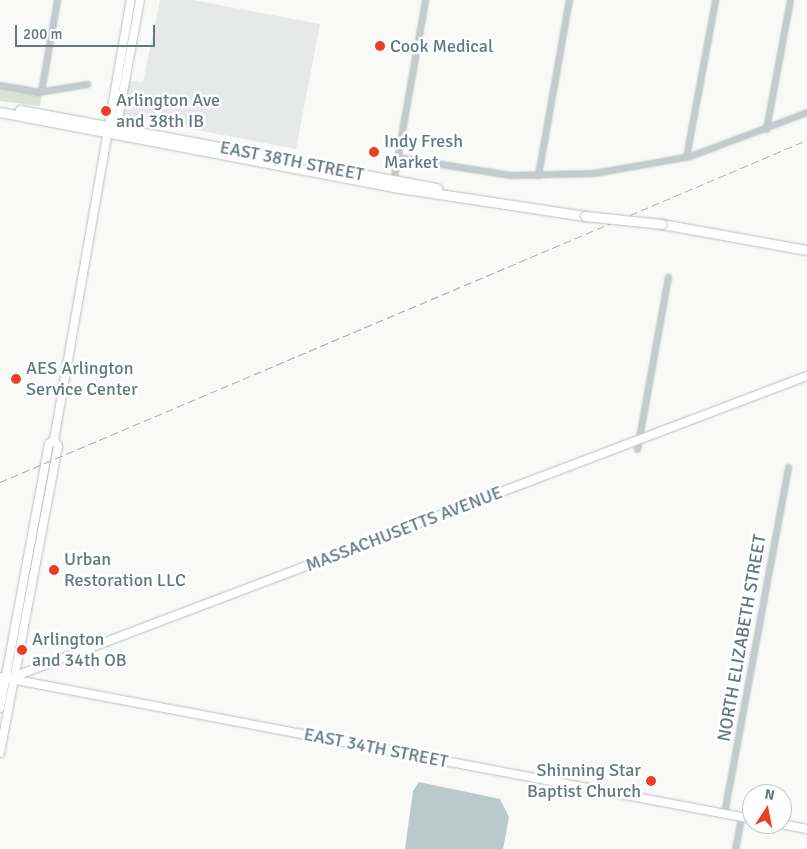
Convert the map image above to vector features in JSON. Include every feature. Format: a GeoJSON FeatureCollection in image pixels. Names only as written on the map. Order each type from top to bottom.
{"type":"FeatureCollection","features":[{"type":"Feature","properties":{"kind":"main road"},"geometry":{"type":"LineString","coordinates":[[112,127],[131,0]]}},
{"type":"Feature","properties":{"kind":"main road"},"geometry":{"type":"LineString","coordinates":[[0,708],[7,679],[49,444],[54,440],[112,127],[140,0]]}},
{"type":"Feature","properties":{"kind":"main road","name":"EAST 38TH STREET"},"geometry":{"type":"LineString","coordinates":[[0,107],[112,127],[393,184],[495,202],[585,216],[662,224],[807,245]]}},
{"type":"Feature","properties":{"kind":"main road","name":"EAST 38TH STREET"},"geometry":{"type":"LineString","coordinates":[[0,112],[112,127]]}},
{"type":"Feature","properties":{"kind":"main road","name":"EAST 38TH STREET"},"geometry":{"type":"LineString","coordinates":[[763,240],[807,250]]}},
{"type":"Feature","properties":{"kind":"main road","name":"MASSACHUSETTS AVENUE"},"geometry":{"type":"LineString","coordinates":[[7,679],[636,439],[807,376]]}},
{"type":"Feature","properties":{"kind":"main road"},"geometry":{"type":"LineString","coordinates":[[0,753],[7,679]]}},
{"type":"Feature","properties":{"kind":"main road","name":"EAST 34TH STREET"},"geometry":{"type":"LineString","coordinates":[[7,679],[741,817]]}},
{"type":"Feature","properties":{"kind":"main road"},"geometry":{"type":"LineString","coordinates":[[792,826],[807,828]]}},
{"type":"Feature","properties":{"kind":"street"},"geometry":{"type":"LineString","coordinates":[[41,91],[57,0]]}},
{"type":"Feature","properties":{"kind":"street"},"geometry":{"type":"LineString","coordinates":[[393,184],[425,0]]}},
{"type":"Feature","properties":{"kind":"street"},"geometry":{"type":"LineString","coordinates":[[538,176],[569,0]]}},
{"type":"Feature","properties":{"kind":"street"},"geometry":{"type":"LineString","coordinates":[[686,157],[715,0]]}},
{"type":"Feature","properties":{"kind":"street"},"geometry":{"type":"LineString","coordinates":[[766,129],[790,0]]}},
{"type":"Feature","properties":{"kind":"street"},"geometry":{"type":"LineString","coordinates":[[0,84],[41,91],[86,84]]}},
{"type":"Feature","properties":{"kind":"street"},"geometry":{"type":"LineString","coordinates":[[397,157],[479,172],[538,176],[603,172],[686,157],[766,129],[807,112]]}},
{"type":"Feature","properties":{"kind":"street"},"geometry":{"type":"LineString","coordinates":[[637,449],[636,439],[668,277]]}},
{"type":"Feature","properties":{"kind":"street","name":"NORTH ELIZABETH STREET"},"geometry":{"type":"LineString","coordinates":[[724,813],[788,468]]}},
{"type":"Feature","properties":{"kind":"street"},"geometry":{"type":"LineString","coordinates":[[735,849],[741,817]]}},
{"type":"Feature","properties":{"kind":"shaded area"},"geometry":{"type":"Polygon","coordinates":[[[160,0],[193,0],[320,24],[296,149],[123,116],[129,81],[143,82],[160,0]]]}},
{"type":"Feature","properties":{"kind":"shaded area"},"geometry":{"type":"Polygon","coordinates":[[[0,87],[42,94],[40,106],[0,101],[0,87]]]}},
{"type":"Feature","properties":{"kind":"shaded area"},"geometry":{"type":"Polygon","coordinates":[[[419,782],[500,799],[509,817],[503,849],[405,849],[413,791],[419,782]]]}},
{"type":"Feature","properties":{"kind":"railway"},"geometry":{"type":"LineString","coordinates":[[0,482],[807,140]]}},
{"type":"Feature","properties":{"kind":"place","name":"Cook Medical"},"geometry":{"type":"Point","coordinates":[380,46]}},
{"type":"Feature","properties":{"kind":"place","name":"Arlington Ave and 38th IB"},"geometry":{"type":"Point","coordinates":[106,111]}},
{"type":"Feature","properties":{"kind":"place","name":"Indy Fresh Market"},"geometry":{"type":"Point","coordinates":[374,152]}},
{"type":"Feature","properties":{"kind":"place","name":"AES Arlington Service Center"},"geometry":{"type":"Point","coordinates":[16,379]}},
{"type":"Feature","properties":{"kind":"place","name":"Urban Restoration LLC"},"geometry":{"type":"Point","coordinates":[54,570]}},
{"type":"Feature","properties":{"kind":"place","name":"Arlington and 34th OB"},"geometry":{"type":"Point","coordinates":[22,650]}},
{"type":"Feature","properties":{"kind":"place","name":"Shinning Star Baptist Church"},"geometry":{"type":"Point","coordinates":[651,781]}}]}
